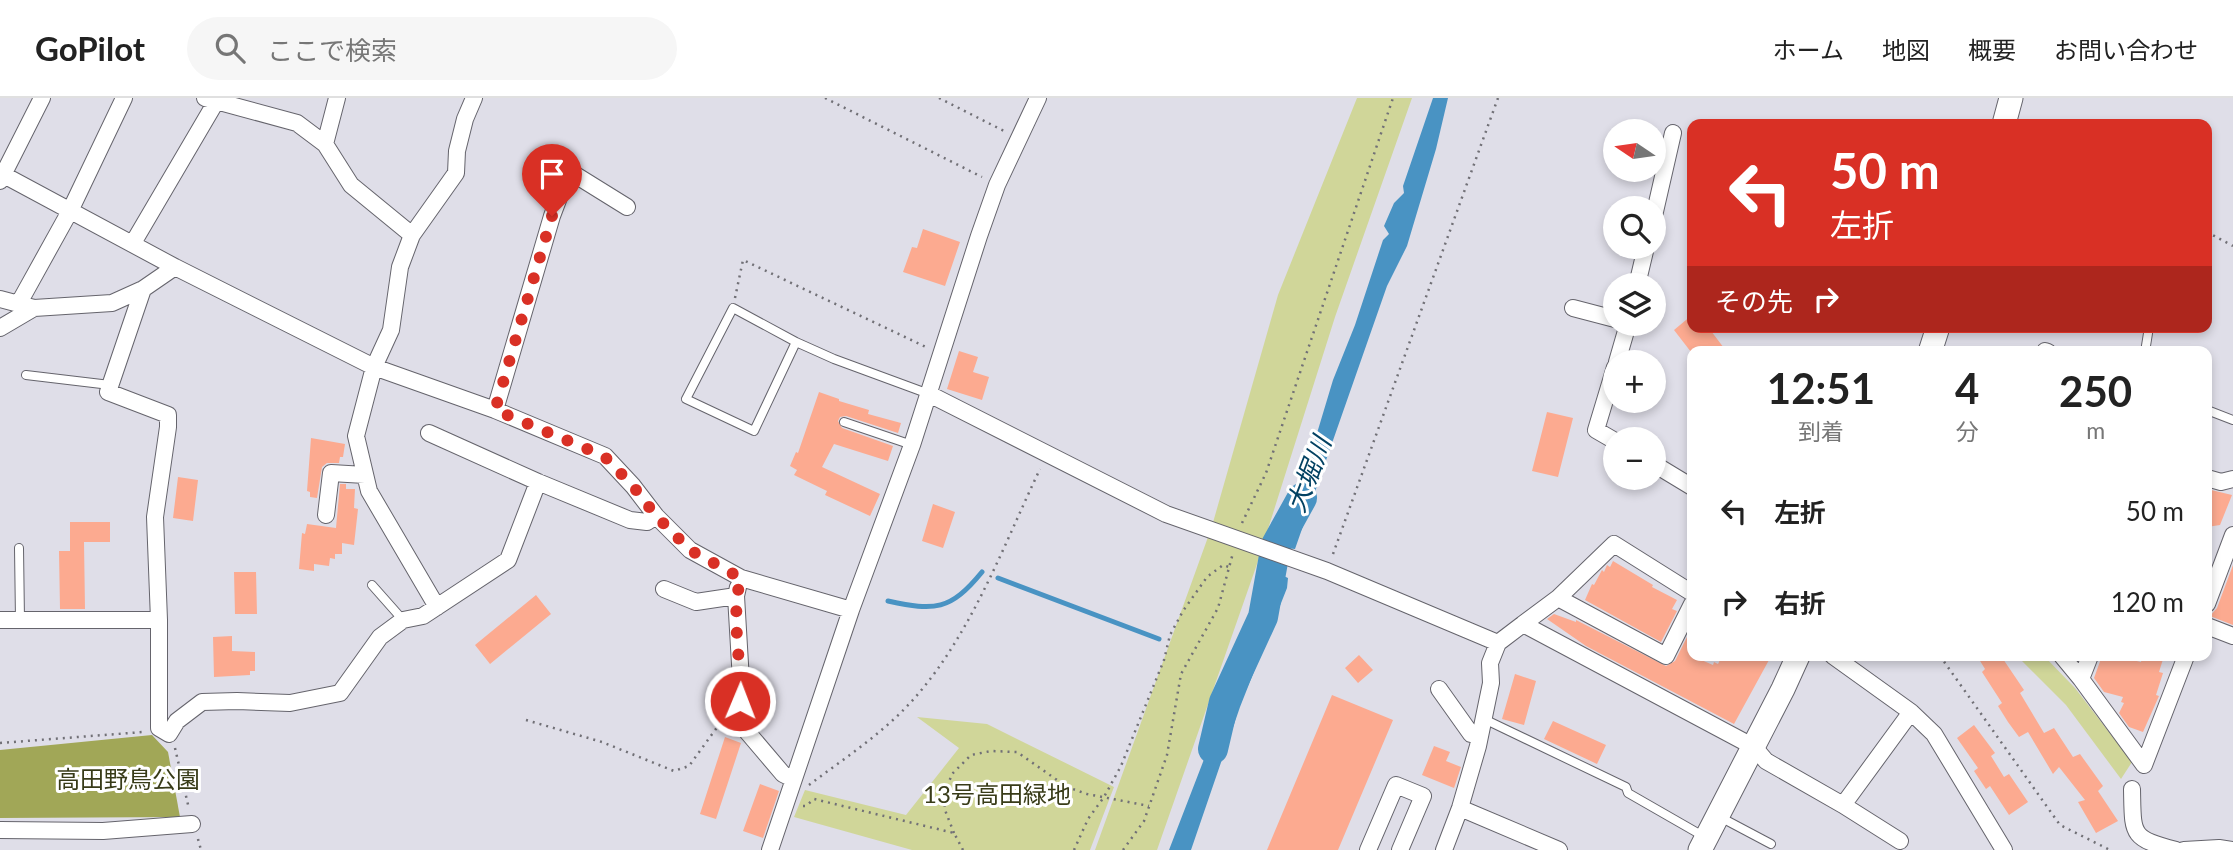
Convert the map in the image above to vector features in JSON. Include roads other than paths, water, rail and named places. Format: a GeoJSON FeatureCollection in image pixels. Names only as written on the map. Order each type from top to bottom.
{"type":"FeatureCollection","features":[{"type":"Feature","properties":{"kind":"street"},"geometry":{"type":"LineString","coordinates":[[42,98],[1,176],[374,367],[495,410],[604,456],[633,486],[656,516],[690,550],[741,578],[851,610]]}},
{"type":"Feature","properties":{"kind":"street"},"geometry":{"type":"LineString","coordinates":[[0,328],[26,306],[124,98]]}},
{"type":"Feature","properties":{"kind":"street"},"geometry":{"type":"LineString","coordinates":[[325,144],[337,98]]}},
{"type":"Feature","properties":{"kind":"street"},"geometry":{"type":"LineString","coordinates":[[437,607],[369,491],[356,436],[374,367],[391,330],[400,267],[412,235],[456,173],[457,151],[465,119],[474,98]]}},
{"type":"Feature","properties":{"kind":"street"},"geometry":{"type":"LineString","coordinates":[[770,850],[851,610],[912,445],[997,185],[1038,98]]}},
{"type":"Feature","properties":{"kind":"street"},"geometry":{"type":"LineString","coordinates":[[2005,119],[2011,98]]}},
{"type":"Feature","properties":{"kind":"street"},"geometry":{"type":"LineString","coordinates":[[133,243],[211,99],[297,123],[325,144],[351,185],[412,235]]}},
{"type":"Feature","properties":{"kind":"street"},"geometry":{"type":"LineString","coordinates":[[1659,196],[1673,133]]}},
{"type":"Feature","properties":{"kind":"street"},"geometry":{"type":"LineString","coordinates":[[495,410],[552,216],[569,172],[627,207]]}},
{"type":"Feature","properties":{"kind":"street"},"geometry":{"type":"LineString","coordinates":[[0,299],[26,306],[112,303],[143,289],[175,267]]}},
{"type":"Feature","properties":{"kind":"street"},"geometry":{"type":"LineString","coordinates":[[143,289],[108,391],[168,415],[155,517],[159,728],[167,730],[202,702],[290,703],[340,694],[380,637],[402,620],[424,616],[509,560],[538,482]]}},
{"type":"Feature","properties":{"kind":"street"},"geometry":{"type":"LineString","coordinates":[[1573,308],[1603,316]]}},
{"type":"Feature","properties":{"kind":"street"},"geometry":{"type":"LineString","coordinates":[[929,394],[1166,514],[1327,571],[1499,643]]}},
{"type":"Feature","properties":{"kind":"street"},"geometry":{"type":"LineString","coordinates":[[1603,407],[1596,430],[1603,434]]}},
{"type":"Feature","properties":{"kind":"street"},"geometry":{"type":"LineString","coordinates":[[429,433],[630,520],[647,522],[656,516]]}},
{"type":"Feature","properties":{"kind":"street"},"geometry":{"type":"LineString","coordinates":[[1666,471],[1687,484]]}},
{"type":"Feature","properties":{"kind":"street"},"geometry":{"type":"LineString","coordinates":[[326,515],[331,473],[365,475]]}},
{"type":"Feature","properties":{"kind":"street"},"geometry":{"type":"LineString","coordinates":[[2212,479],[2221,482],[2233,479]]}},
{"type":"Feature","properties":{"kind":"street"},"geometry":{"type":"LineString","coordinates":[[2212,591],[2233,535]]}},
{"type":"Feature","properties":{"kind":"street"},"geometry":{"type":"LineString","coordinates":[[1444,850],[1460,808],[1480,736],[1491,683],[1490,663],[1499,643],[1558,598],[1614,544],[1687,590]]}},
{"type":"Feature","properties":{"kind":"street"},"geometry":{"type":"LineString","coordinates":[[741,578],[736,596],[741,681],[738,721],[792,784]]}},
{"type":"Feature","properties":{"kind":"street"},"geometry":{"type":"LineString","coordinates":[[664,589],[696,602],[736,596]]}},
{"type":"Feature","properties":{"kind":"street"},"geometry":{"type":"LineString","coordinates":[[1558,598],[1666,656],[1687,614]]}},
{"type":"Feature","properties":{"kind":"street"},"geometry":{"type":"LineString","coordinates":[[0,620],[159,620]]}},
{"type":"Feature","properties":{"kind":"street"},"geometry":{"type":"LineString","coordinates":[[1522,624],[1754,747],[1766,761],[1900,841]]}},
{"type":"Feature","properties":{"kind":"street"},"geometry":{"type":"LineString","coordinates":[[2212,628],[2233,636]]}},
{"type":"Feature","properties":{"kind":"street"},"geometry":{"type":"LineString","coordinates":[[1703,844],[1796,661]]}},
{"type":"Feature","properties":{"kind":"street"},"geometry":{"type":"LineString","coordinates":[[1840,661],[1911,712],[1934,734],[2001,849]]}},
{"type":"Feature","properties":{"kind":"street"},"geometry":{"type":"LineString","coordinates":[[2066,661],[2144,765],[2184,661]]}},
{"type":"Feature","properties":{"kind":"street"},"geometry":{"type":"LineString","coordinates":[[2081,679],[2088,661]]}},
{"type":"Feature","properties":{"kind":"street"},"geometry":{"type":"LineString","coordinates":[[1439,689],[1471,734],[1480,736]]}},
{"type":"Feature","properties":{"kind":"street"},"geometry":{"type":"LineString","coordinates":[[1843,805],[1911,712]]}},
{"type":"Feature","properties":{"kind":"street"},"geometry":{"type":"LineString","coordinates":[[1368,850],[1396,785],[1423,796],[1400,850]]}},
{"type":"Feature","properties":{"kind":"street"},"geometry":{"type":"LineString","coordinates":[[2132,789],[2133,826],[2146,842],[2176,850]]}},
{"type":"Feature","properties":{"kind":"street"},"geometry":{"type":"LineString","coordinates":[[1460,808],[1559,850]]}},
{"type":"Feature","properties":{"kind":"street"},"geometry":{"type":"LineString","coordinates":[[0,830],[103,831],[192,824]]}},
{"type":"Feature","properties":{"kind":"street"},"geometry":{"type":"LineString","coordinates":[[2184,850],[2233,850]]}},
{"type":"Feature","properties":{"kind":"lane"},"geometry":{"type":"LineString","coordinates":[[796,342],[754,431],[686,399],[733,308],[834,359],[929,394]]}},
{"type":"Feature","properties":{"kind":"lane"},"geometry":{"type":"LineString","coordinates":[[26,375],[110,385]]}},
{"type":"Feature","properties":{"kind":"lane"},"geometry":{"type":"LineString","coordinates":[[2212,412],[2233,420]]}},
{"type":"Feature","properties":{"kind":"lane"},"geometry":{"type":"LineString","coordinates":[[844,422],[912,445]]}},
{"type":"Feature","properties":{"kind":"lane"},"geometry":{"type":"LineString","coordinates":[[19,548],[20,620]]}},
{"type":"Feature","properties":{"kind":"lane"},"geometry":{"type":"LineString","coordinates":[[372,586],[402,620]]}},
{"type":"Feature","properties":{"kind":"lane"},"geometry":{"type":"LineString","coordinates":[[1484,719],[1626,787],[1628,793],[1703,844]]}},
{"type":"Feature","properties":{"kind":"lane"},"geometry":{"type":"LineString","coordinates":[[1718,815],[1771,844]]}},
{"type":"Feature","properties":{"kind":"water"},"geometry":{"type":"Polygon","coordinates":[[[1433,98],[1448,98],[1407,246],[1387,286],[1295,549],[1276,547],[1293,513],[1333,380],[1355,325],[1383,240],[1389,234],[1384,226],[1394,203],[1404,193],[1403,186],[1433,98]]]}},
{"type":"Feature","properties":{"kind":"water"},"geometry":{"type":"Polygon","coordinates":[[[1273,571],[1288,578],[1287,588],[1240,707],[1191,850],[1169,850],[1252,635],[1273,571]]]}},
{"type":"Feature","properties":{"kind":"waterway","name":"大堀川"},"geometry":{"type":"LineString","coordinates":[[1213,749],[1224,702],[1263,617],[1276,545],[1302,498]]}},
{"type":"Feature","properties":{"kind":"waterway"},"geometry":{"type":"LineString","coordinates":[[888,601],[930,607],[941,605],[960,594],[982,572]]}},
{"type":"Feature","properties":{"kind":"waterway"},"geometry":{"type":"LineString","coordinates":[[998,578],[1159,639]]}},
{"type":"Feature","properties":{"kind":"park label","name":"高田野鳥公園"},"geometry":{"type":"Point","coordinates":[128,778]}},
{"type":"Feature","properties":{"kind":"park label","name":"13号高田緑地"},"geometry":{"type":"Point","coordinates":[997,793]}}]}
